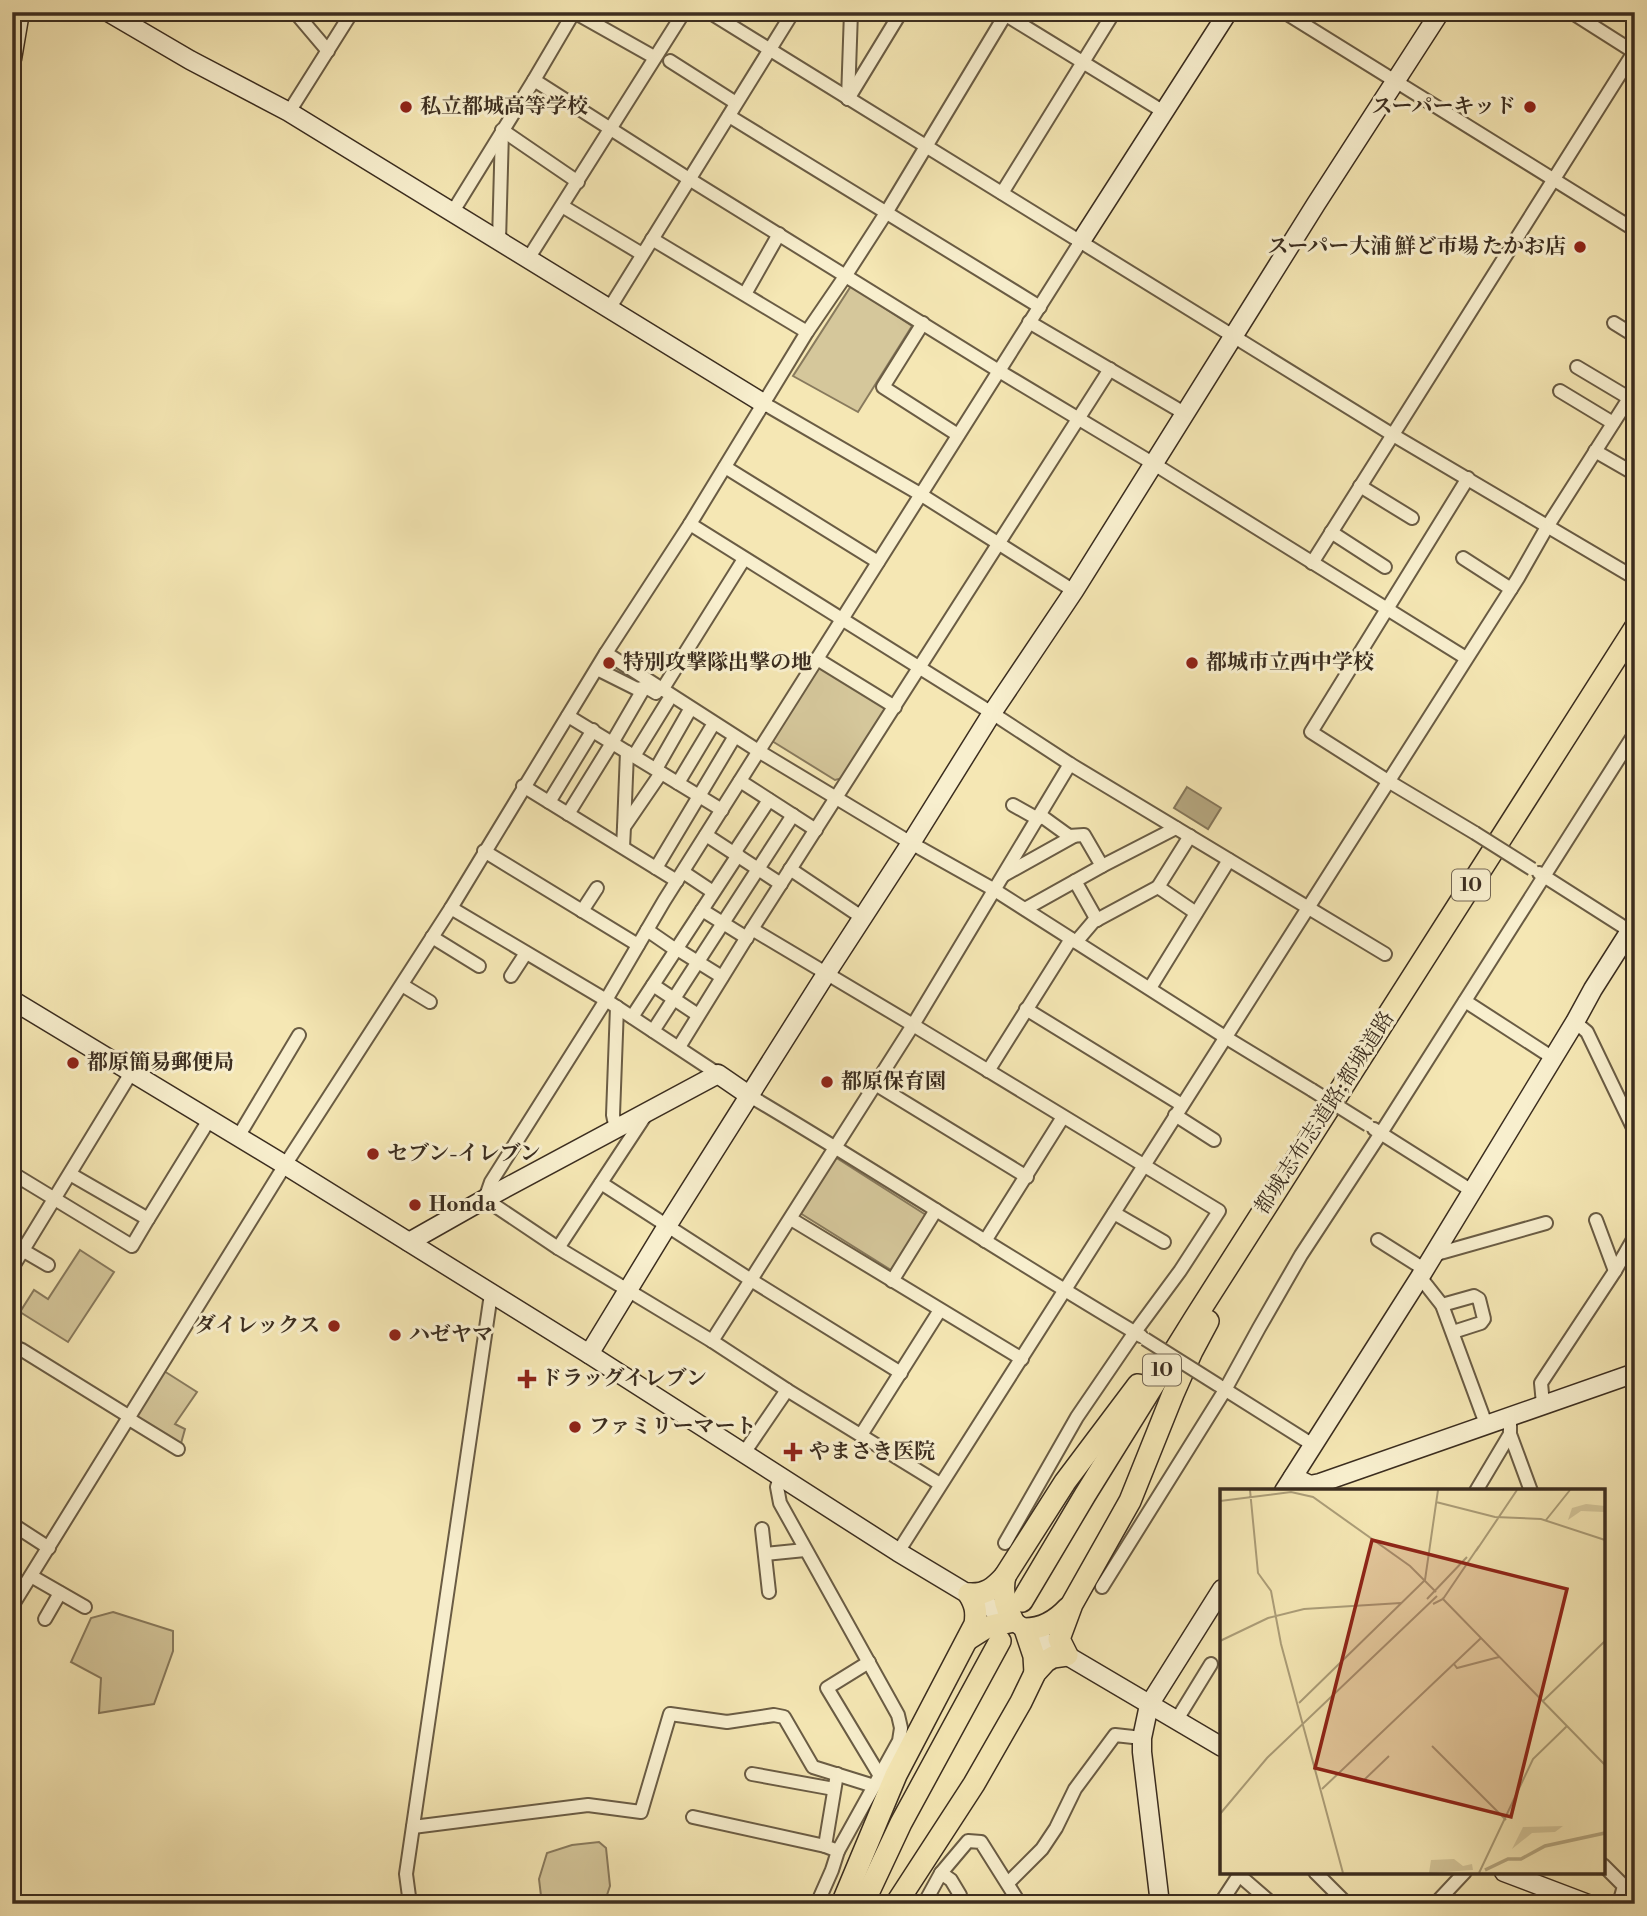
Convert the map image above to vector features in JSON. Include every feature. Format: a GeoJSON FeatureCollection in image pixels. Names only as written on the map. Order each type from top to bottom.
{"type":"FeatureCollection","features":[{"type":"Feature","properties":{"kind":"highway","name":"都城志布志道路;都城道路"},"geometry":{"type":"LineString","coordinates":[[1022,1601],[1140,1405],[1635,628]]}},
{"type":"Feature","properties":{"kind":"highway"},"geometry":{"type":"LineString","coordinates":[[842,1904],[897,1775],[968,1639],[976,1615],[975,1605],[969,1594],[988,1591],[1005,1576],[1065,1482],[1157,1362],[1307,1142]]}},
{"type":"Feature","properties":{"kind":"highway"},"geometry":{"type":"LineString","coordinates":[[896,1904],[974,1784],[1035,1673],[1053,1657],[1067,1655],[1059,1639],[1072,1604],[1130,1501],[1192,1351],[1307,1142]]}},
{"type":"Feature","properties":{"kind":"highway"},"geometry":{"type":"LineString","coordinates":[[1005,1576],[1005,1602],[1034,1656],[1035,1673]]}},
{"type":"Feature","properties":{"kind":"highway"},"geometry":{"type":"LineString","coordinates":[[968,1639],[987,1627],[1019,1625],[1035,1629],[1051,1623],[1072,1604]]}},
{"type":"Feature","properties":{"kind":"highway"},"geometry":{"type":"LineString","coordinates":[[863,1904],[901,1823],[1000,1641]]}},
{"type":"Feature","properties":{"kind":"street"},"geometry":{"type":"LineString","coordinates":[[12,59],[20,12]]}},
{"type":"Feature","properties":{"kind":"street"},"geometry":{"type":"LineString","coordinates":[[108,12],[190,60],[289,112],[763,403],[920,494],[1074,591]]}},
{"type":"Feature","properties":{"kind":"street"},"geometry":{"type":"LineString","coordinates":[[295,12],[327,51]]}},
{"type":"Feature","properties":{"kind":"street"},"geometry":{"type":"LineString","coordinates":[[289,112],[352,12]]}},
{"type":"Feature","properties":{"kind":"street"},"geometry":{"type":"LineString","coordinates":[[452,213],[574,12],[654,57]]}},
{"type":"Feature","properties":{"kind":"street"},"geometry":{"type":"LineString","coordinates":[[528,259],[684,12]]}},
{"type":"Feature","properties":{"kind":"street"},"geometry":{"type":"LineString","coordinates":[[709,12],[1393,435],[1635,578]]}},
{"type":"Feature","properties":{"kind":"street"},"geometry":{"type":"LineString","coordinates":[[609,309],[793,12]]}},
{"type":"Feature","properties":{"kind":"street"},"geometry":{"type":"LineString","coordinates":[[848,99],[851,12]]}},
{"type":"Feature","properties":{"kind":"street"},"geometry":{"type":"LineString","coordinates":[[848,99],[901,12]]}},
{"type":"Feature","properties":{"kind":"street"},"geometry":{"type":"LineString","coordinates":[[1002,193],[1114,12]]}},
{"type":"Feature","properties":{"kind":"street"},"geometry":{"type":"LineString","coordinates":[[485,1199],[491,1182],[606,1000],[740,781],[755,751],[843,619],[1228,12]]}},
{"type":"Feature","properties":{"kind":"street"},"geometry":{"type":"LineString","coordinates":[[1284,12],[1635,230]]}},
{"type":"Feature","properties":{"kind":"street"},"geometry":{"type":"LineString","coordinates":[[589,1354],[992,713],[1074,591],[1316,204],[1440,12]]}},
{"type":"Feature","properties":{"kind":"street"},"geometry":{"type":"LineString","coordinates":[[1312,563],[1634,51],[1571,12]]}},
{"type":"Feature","properties":{"kind":"street"},"geometry":{"type":"LineString","coordinates":[[12,1606],[285,1165],[451,908],[523,786],[690,524],[807,332],[886,213],[1004,13],[1164,112]]}},
{"type":"Feature","properties":{"kind":"street"},"geometry":{"type":"LineString","coordinates":[[670,61],[736,103]]}},
{"type":"Feature","properties":{"kind":"street"},"geometry":{"type":"LineString","coordinates":[[534,80],[689,179],[1466,659]]}},
{"type":"Feature","properties":{"kind":"street"},"geometry":{"type":"LineString","coordinates":[[729,116],[1040,307]]}},
{"type":"Feature","properties":{"kind":"street"},"geometry":{"type":"LineString","coordinates":[[502,130],[578,182]]}},
{"type":"Feature","properties":{"kind":"street"},"geometry":{"type":"LineString","coordinates":[[499,241],[502,130]]}},
{"type":"Feature","properties":{"kind":"street"},"geometry":{"type":"LineString","coordinates":[[562,205],[642,254]]}},
{"type":"Feature","properties":{"kind":"street"},"geometry":{"type":"LineString","coordinates":[[745,294],[779,234]]}},
{"type":"Feature","properties":{"kind":"street"},"geometry":{"type":"LineString","coordinates":[[652,239],[807,332]]}},
{"type":"Feature","properties":{"kind":"street"},"geometry":{"type":"LineString","coordinates":[[1030,322],[1184,414]]}},
{"type":"Feature","properties":{"kind":"street"},"geometry":{"type":"LineString","coordinates":[[923,323],[883,387],[958,435]]}},
{"type":"Feature","properties":{"kind":"street"},"geometry":{"type":"LineString","coordinates":[[1614,323],[1635,336]]}},
{"type":"Feature","properties":{"kind":"street"},"geometry":{"type":"LineString","coordinates":[[898,1552],[1511,589],[1595,451],[1633,396],[1577,367]]}},
{"type":"Feature","properties":{"kind":"street"},"geometry":{"type":"LineString","coordinates":[[679,1047],[1110,369]]}},
{"type":"Feature","properties":{"kind":"street"},"geometry":{"type":"LineString","coordinates":[[1560,391],[1613,423]]}},
{"type":"Feature","properties":{"kind":"street"},"geometry":{"type":"LineString","coordinates":[[1595,451],[1635,474]]}},
{"type":"Feature","properties":{"kind":"street"},"geometry":{"type":"LineString","coordinates":[[724,467],[878,562]]}},
{"type":"Feature","properties":{"kind":"street"},"geometry":{"type":"LineString","coordinates":[[1468,478],[1311,732],[1388,782],[1632,927],[1426,1267],[1289,1484],[1322,1487],[1486,1424],[1510,1425]]}},
{"type":"Feature","properties":{"kind":"street"},"geometry":{"type":"LineString","coordinates":[[1360,486],[1412,518]]}},
{"type":"Feature","properties":{"kind":"street"},"geometry":{"type":"LineString","coordinates":[[690,524],[1070,764],[1385,954]]}},
{"type":"Feature","properties":{"kind":"street"},"geometry":{"type":"LineString","coordinates":[[1331,533],[1385,567]]}},
{"type":"Feature","properties":{"kind":"street"},"geometry":{"type":"LineString","coordinates":[[1462,558],[1511,589]]}},
{"type":"Feature","properties":{"kind":"street"},"geometry":{"type":"LineString","coordinates":[[623,847],[631,754],[744,559]]}},
{"type":"Feature","properties":{"kind":"street"},"geometry":{"type":"LineString","coordinates":[[606,653],[688,713],[732,741],[755,751]]}},
{"type":"Feature","properties":{"kind":"street"},"geometry":{"type":"LineString","coordinates":[[817,659],[895,707]]}},
{"type":"Feature","properties":{"kind":"street"},"geometry":{"type":"LineString","coordinates":[[597,669],[638,689],[646,687],[665,695],[755,751],[993,889],[1472,1191]]}},
{"type":"Feature","properties":{"kind":"street"},"geometry":{"type":"LineString","coordinates":[[568,814],[644,688]]}},
{"type":"Feature","properties":{"kind":"street"},"geometry":{"type":"LineString","coordinates":[[624,827],[659,771],[688,713]]}},
{"type":"Feature","properties":{"kind":"street"},"geometry":{"type":"LineString","coordinates":[[568,716],[722,810]]}},
{"type":"Feature","properties":{"kind":"street"},"geometry":{"type":"LineString","coordinates":[[678,783],[711,728]]}},
{"type":"Feature","properties":{"kind":"street"},"geometry":{"type":"LineString","coordinates":[[549,802],[593,730]]}},
{"type":"Feature","properties":{"kind":"street"},"geometry":{"type":"LineString","coordinates":[[1102,1587],[1301,1255],[1635,733]]}},
{"type":"Feature","properties":{"kind":"street"},"geometry":{"type":"LineString","coordinates":[[656,868],[732,741]]}},
{"type":"Feature","properties":{"kind":"street"},"geometry":{"type":"LineString","coordinates":[[712,1341],[913,1025],[1070,764]]}},
{"type":"Feature","properties":{"kind":"street"},"geometry":{"type":"LineString","coordinates":[[740,781],[816,830]]}},
{"type":"Feature","properties":{"kind":"street"},"geometry":{"type":"LineString","coordinates":[[523,786],[656,868],[713,892]]}},
{"type":"Feature","properties":{"kind":"street"},"geometry":{"type":"LineString","coordinates":[[632,1017],[769,800]]}},
{"type":"Feature","properties":{"kind":"street"},"geometry":{"type":"LineString","coordinates":[[1013,805],[1069,836],[1084,835],[1102,866]]}},
{"type":"Feature","properties":{"kind":"street"},"geometry":{"type":"LineString","coordinates":[[653,1031],[793,815]]}},
{"type":"Feature","properties":{"kind":"street"},"geometry":{"type":"LineString","coordinates":[[1025,909],[1175,828]]}},
{"type":"Feature","properties":{"kind":"street"},"geometry":{"type":"LineString","coordinates":[[706,835],[781,884]]}},
{"type":"Feature","properties":{"kind":"street"},"geometry":{"type":"LineString","coordinates":[[1002,876],[1074,836]]}},
{"type":"Feature","properties":{"kind":"street"},"geometry":{"type":"LineString","coordinates":[[988,1071],[1026,1009],[1073,941],[1093,922],[1158,887],[1190,836]]}},
{"type":"Feature","properties":{"kind":"street"},"geometry":{"type":"LineString","coordinates":[[484,851],[638,945]]}},
{"type":"Feature","properties":{"kind":"street"},"geometry":{"type":"LineString","coordinates":[[1150,988],[1229,860]]}},
{"type":"Feature","properties":{"kind":"street"},"geometry":{"type":"LineString","coordinates":[[790,869],[863,918]]}},
{"type":"Feature","properties":{"kind":"street"},"geometry":{"type":"LineString","coordinates":[[1075,881],[1097,920]]}},
{"type":"Feature","properties":{"kind":"street"},"geometry":{"type":"LineString","coordinates":[[1158,887],[1196,913]]}},
{"type":"Feature","properties":{"kind":"street"},"geometry":{"type":"LineString","coordinates":[[582,911],[597,888]]}},
{"type":"Feature","properties":{"kind":"street"},"geometry":{"type":"LineString","coordinates":[[451,908],[606,1000],[750,1096],[1066,1289],[1313,1446]]}},
{"type":"Feature","properties":{"kind":"street"},"geometry":{"type":"LineString","coordinates":[[702,910],[827,974],[1219,1211],[1140,1336],[1077,1417],[1005,1544]]}},
{"type":"Feature","properties":{"kind":"street"},"geometry":{"type":"LineString","coordinates":[[647,930],[722,977]]}},
{"type":"Feature","properties":{"kind":"street"},"geometry":{"type":"LineString","coordinates":[[432,937],[479,966]]}},
{"type":"Feature","properties":{"kind":"street"},"geometry":{"type":"LineString","coordinates":[[511,976],[526,953]]}},
{"type":"Feature","properties":{"kind":"street"},"geometry":{"type":"LineString","coordinates":[[402,985],[430,1002]]}},
{"type":"Feature","properties":{"kind":"street"},"geometry":{"type":"LineString","coordinates":[[653,985],[698,1015]]}},
{"type":"Feature","properties":{"kind":"street"},"geometry":{"type":"LineString","coordinates":[[12,1000],[285,1165],[589,1354],[898,1552],[1149,1706],[1220,1746]]}},
{"type":"Feature","properties":{"kind":"street"},"geometry":{"type":"LineString","coordinates":[[1465,1001],[1553,1058]]}},
{"type":"Feature","properties":{"kind":"street"},"geometry":{"type":"LineString","coordinates":[[616,1129],[613,1115],[617,1007]]}},
{"type":"Feature","properties":{"kind":"street"},"geometry":{"type":"LineString","coordinates":[[1026,1009],[1178,1110],[1214,1140]]}},
{"type":"Feature","properties":{"kind":"street"},"geometry":{"type":"LineString","coordinates":[[1575,1022],[1587,1032],[1635,1132]]}},
{"type":"Feature","properties":{"kind":"street"},"geometry":{"type":"LineString","coordinates":[[238,1137],[299,1035]]}},
{"type":"Feature","properties":{"kind":"street"},"geometry":{"type":"LineString","coordinates":[[12,1268],[18,1247],[56,1198],[131,1073]]}},
{"type":"Feature","properties":{"kind":"street"},"geometry":{"type":"LineString","coordinates":[[409,1242],[718,1074]]}},
{"type":"Feature","properties":{"kind":"street"},"geometry":{"type":"LineString","coordinates":[[875,1084],[1027,1177]]}},
{"type":"Feature","properties":{"kind":"street"},"geometry":{"type":"LineString","coordinates":[[558,1248],[647,1113]]}},
{"type":"Feature","properties":{"kind":"street"},"geometry":{"type":"LineString","coordinates":[[985,1241],[1063,1117]]}},
{"type":"Feature","properties":{"kind":"street"},"geometry":{"type":"LineString","coordinates":[[12,1173],[132,1246],[209,1120]]}},
{"type":"Feature","properties":{"kind":"street"},"geometry":{"type":"LineString","coordinates":[[71,1174],[148,1219]]}},
{"type":"Feature","properties":{"kind":"street"},"geometry":{"type":"LineString","coordinates":[[600,1183],[901,1373]]}},
{"type":"Feature","properties":{"kind":"street"},"geometry":{"type":"LineString","coordinates":[[485,1199],[558,1248],[940,1484]]}},
{"type":"Feature","properties":{"kind":"street"},"geometry":{"type":"LineString","coordinates":[[892,1281],[936,1210]]}},
{"type":"Feature","properties":{"kind":"street"},"geometry":{"type":"LineString","coordinates":[[1114,1213],[1164,1242]]}},
{"type":"Feature","properties":{"kind":"street"},"geometry":{"type":"LineString","coordinates":[[791,1219],[1022,1359]]}},
{"type":"Feature","properties":{"kind":"street"},"geometry":{"type":"LineString","coordinates":[[1596,1220],[1615,1270]]}},
{"type":"Feature","properties":{"kind":"street"},"geometry":{"type":"LineString","coordinates":[[1426,1267],[1525,1235],[1546,1223]]}},
{"type":"Feature","properties":{"kind":"street"},"geometry":{"type":"LineString","coordinates":[[1543,1405],[1541,1383],[1635,1236]]}},
{"type":"Feature","properties":{"kind":"street"},"geometry":{"type":"LineString","coordinates":[[1378,1240],[1426,1267],[1486,1424]]}},
{"type":"Feature","properties":{"kind":"street"},"geometry":{"type":"LineString","coordinates":[[18,1247],[47,1265]]}},
{"type":"Feature","properties":{"kind":"street"},"geometry":{"type":"LineString","coordinates":[[410,1904],[406,1874],[491,1294]]}},
{"type":"Feature","properties":{"kind":"street"},"geometry":{"type":"LineString","coordinates":[[1442,1305],[1474,1296],[1479,1299],[1484,1320],[1453,1332]]}},
{"type":"Feature","properties":{"kind":"street"},"geometry":{"type":"LineString","coordinates":[[861,1435],[940,1310]]}},
{"type":"Feature","properties":{"kind":"street"},"geometry":{"type":"LineString","coordinates":[[12,1346],[177,1449]]}},
{"type":"Feature","properties":{"kind":"street"},"geometry":{"type":"LineString","coordinates":[[1477,1489],[1510,1425],[1543,1405],[1635,1373]]}},
{"type":"Feature","properties":{"kind":"street"},"geometry":{"type":"LineString","coordinates":[[744,1454],[787,1390]]}},
{"type":"Feature","properties":{"kind":"street"},"geometry":{"type":"LineString","coordinates":[[1510,1425],[1530,1489]]}},
{"type":"Feature","properties":{"kind":"street"},"geometry":{"type":"LineString","coordinates":[[780,1477],[777,1487],[780,1503],[869,1662],[898,1716],[901,1728],[899,1741],[877,1781],[832,1849]]}},
{"type":"Feature","properties":{"kind":"street"},"geometry":{"type":"LineString","coordinates":[[12,1524],[48,1548]]}},
{"type":"Feature","properties":{"kind":"street"},"geometry":{"type":"LineString","coordinates":[[762,1529],[769,1592]]}},
{"type":"Feature","properties":{"kind":"street"},"geometry":{"type":"LineString","coordinates":[[765,1554],[805,1550]]}},
{"type":"Feature","properties":{"kind":"street"},"geometry":{"type":"LineString","coordinates":[[31,1576],[85,1607]]}},
{"type":"Feature","properties":{"kind":"street"},"geometry":{"type":"LineString","coordinates":[[1160,1904],[1142,1738],[1149,1706],[1220,1592]]}},
{"type":"Feature","properties":{"kind":"street"},"geometry":{"type":"LineString","coordinates":[[45,1619],[60,1593]]}},
{"type":"Feature","properties":{"kind":"street"},"geometry":{"type":"LineString","coordinates":[[869,1662],[827,1688],[877,1781]]}},
{"type":"Feature","properties":{"kind":"street"},"geometry":{"type":"LineString","coordinates":[[1176,1721],[1211,1664]]}},
{"type":"Feature","properties":{"kind":"street"},"geometry":{"type":"LineString","coordinates":[[413,1827],[588,1805],[641,1812],[670,1714],[727,1722],[774,1715],[783,1717],[813,1767],[877,1781]]}},
{"type":"Feature","properties":{"kind":"street"},"geometry":{"type":"LineString","coordinates":[[1008,1883],[1042,1849],[1075,1790],[1115,1735],[1142,1738]]}},
{"type":"Feature","properties":{"kind":"street"},"geometry":{"type":"LineString","coordinates":[[752,1774],[834,1789]]}},
{"type":"Feature","properties":{"kind":"street"},"geometry":{"type":"LineString","coordinates":[[817,1904],[832,1870],[834,1789],[837,1774]]}},
{"type":"Feature","properties":{"kind":"street"},"geometry":{"type":"LineString","coordinates":[[693,1817],[832,1849]]}},
{"type":"Feature","properties":{"kind":"street"},"geometry":{"type":"LineString","coordinates":[[925,1904],[941,1873],[968,1841],[981,1842],[1020,1904]]}},
{"type":"Feature","properties":{"kind":"street"},"geometry":{"type":"LineString","coordinates":[[1605,1867],[1624,1886],[1619,1904]]}},
{"type":"Feature","properties":{"kind":"street"},"geometry":{"type":"LineString","coordinates":[[941,1873],[951,1880],[960,1895],[958,1904]]}},
{"type":"Feature","properties":{"kind":"street"},"geometry":{"type":"LineString","coordinates":[[1220,1904],[1240,1874],[1269,1901]]}},
{"type":"Feature","properties":{"kind":"street"},"geometry":{"type":"LineString","coordinates":[[1317,1874],[1347,1904]]}},
{"type":"Feature","properties":{"kind":"street"},"geometry":{"type":"LineString","coordinates":[[1435,1904],[1463,1874]]}},
{"type":"Feature","properties":{"kind":"street"},"geometry":{"type":"LineString","coordinates":[[1509,1874],[1588,1904]]}},
{"type":"Feature","properties":{"kind":"shaded area"},"geometry":{"type":"Polygon","coordinates":[[[851,286],[912,326],[858,412],[793,376],[851,286]]]}},
{"type":"Feature","properties":{"kind":"shaded area"},"geometry":{"type":"Polygon","coordinates":[[[819,664],[888,705],[843,778],[835,780],[772,741],[819,664]]]}},
{"type":"Feature","properties":{"kind":"shaded area"},"geometry":{"type":"Polygon","coordinates":[[[1187,787],[1221,808],[1208,829],[1174,808],[1187,787]]]}},
{"type":"Feature","properties":{"kind":"shaded area"},"geometry":{"type":"Polygon","coordinates":[[[835,1157],[926,1215],[891,1270],[800,1213],[835,1157]]]}},
{"type":"Feature","properties":{"kind":"shaded area"},"geometry":{"type":"Polygon","coordinates":[[[80,1250],[114,1272],[68,1342],[20,1312],[34,1290],[48,1299],[80,1250]]]}},
{"type":"Feature","properties":{"kind":"shaded area"},"geometry":{"type":"Polygon","coordinates":[[[164,1371],[197,1392],[175,1424],[185,1429],[180,1447],[134,1416],[164,1371]]]}},
{"type":"Feature","properties":{"kind":"shaded area"},"geometry":{"type":"Polygon","coordinates":[[[113,1612],[173,1631],[173,1651],[154,1704],[99,1713],[101,1678],[71,1662],[91,1618],[113,1612]]]}},
{"type":"Feature","properties":{"kind":"shaded area"},"geometry":{"type":"Polygon","coordinates":[[[599,1842],[606,1848],[610,1886],[604,1904],[542,1904],[539,1879],[547,1853],[572,1845],[599,1842]]]}},
{"type":"Feature","properties":{"kind":"place","name":"私立都城高等学校"},"geometry":{"type":"Point","coordinates":[406,107]}},
{"type":"Feature","properties":{"kind":"place","name":"スーパーキッド"},"geometry":{"type":"Point","coordinates":[1530,107]}},
{"type":"Feature","properties":{"kind":"place","name":"スーパー大浦 鮮ど市場 たかお店"},"geometry":{"type":"Point","coordinates":[1580,247]}},
{"type":"Feature","properties":{"kind":"place","name":"特別攻撃隊出撃の地"},"geometry":{"type":"Point","coordinates":[609,663]}},
{"type":"Feature","properties":{"kind":"place","name":"都城市立西中学校"},"geometry":{"type":"Point","coordinates":[1192,663]}},
{"type":"Feature","properties":{"kind":"place","name":"都原簡易郵便局"},"geometry":{"type":"Point","coordinates":[73,1063]}},
{"type":"Feature","properties":{"kind":"place","name":"都原保育園"},"geometry":{"type":"Point","coordinates":[827,1082]}},
{"type":"Feature","properties":{"kind":"place","name":"セブン-イレブン"},"geometry":{"type":"Point","coordinates":[373,1154]}},
{"type":"Feature","properties":{"kind":"place","name":"Honda"},"geometry":{"type":"Point","coordinates":[415,1205]}},
{"type":"Feature","properties":{"kind":"place","name":"ダイレックス"},"geometry":{"type":"Point","coordinates":[334,1326]}},
{"type":"Feature","properties":{"kind":"place","name":"ハゼヤマ"},"geometry":{"type":"Point","coordinates":[395,1335]}},
{"type":"Feature","properties":{"kind":"place","name":"ドラッグイレブン"},"geometry":{"type":"Point","coordinates":[527,1379]}},
{"type":"Feature","properties":{"kind":"place","name":"ファミリーマート"},"geometry":{"type":"Point","coordinates":[575,1427]}},
{"type":"Feature","properties":{"kind":"place","name":"やまさき医院"},"geometry":{"type":"Point","coordinates":[793,1452]}}]}
